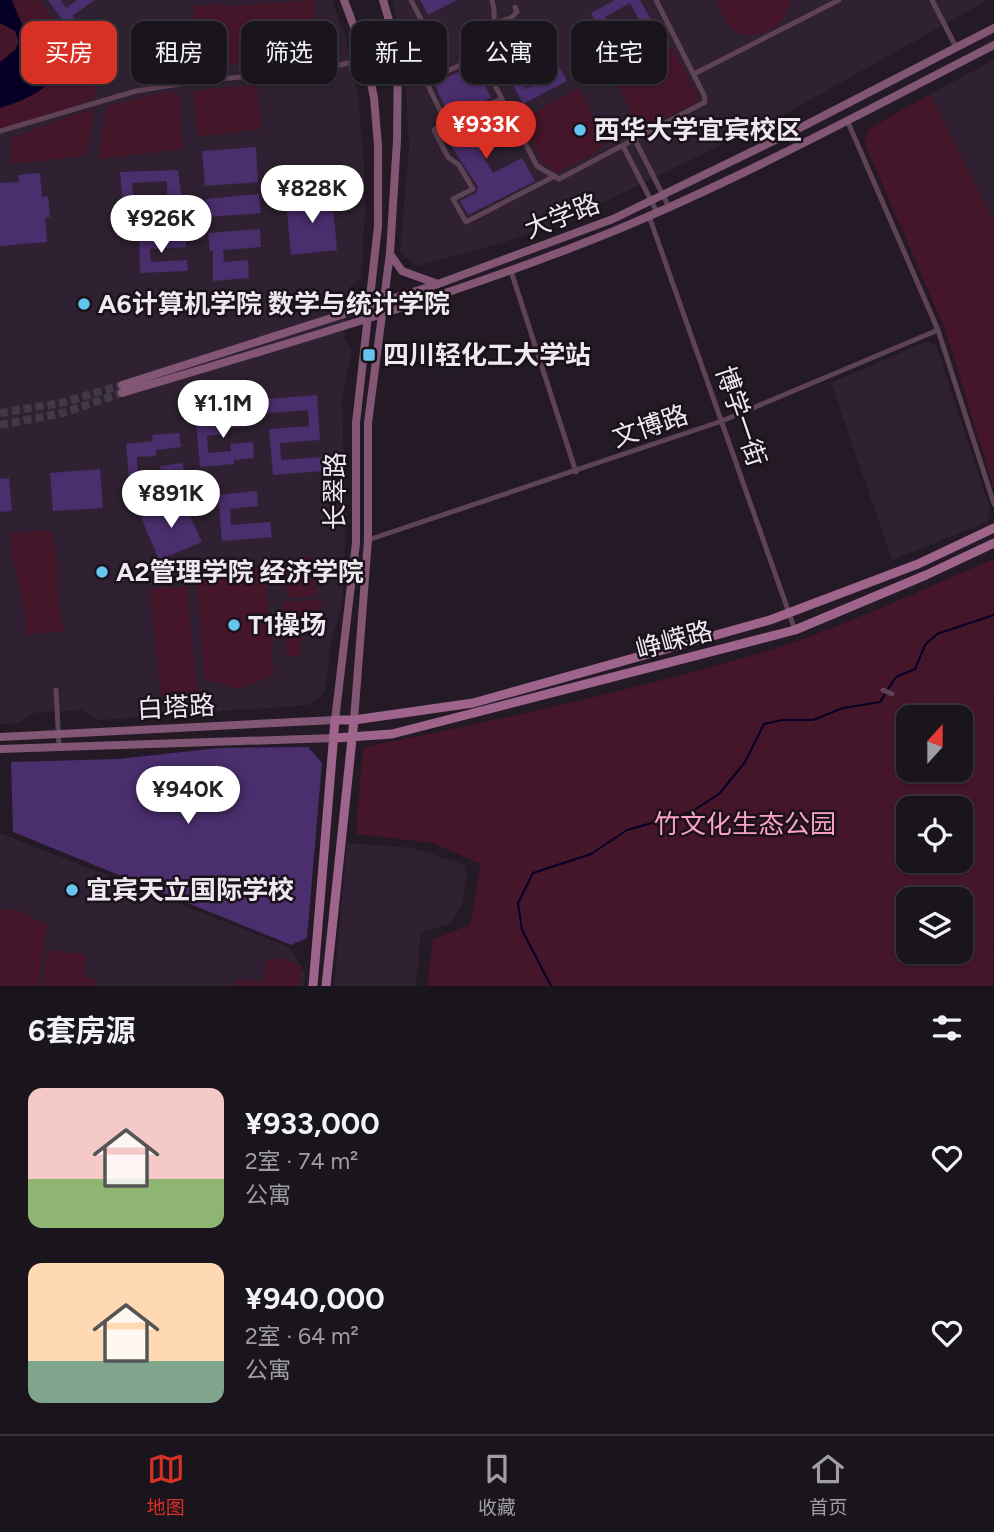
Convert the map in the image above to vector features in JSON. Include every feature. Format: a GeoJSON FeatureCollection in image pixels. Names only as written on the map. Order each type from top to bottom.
{"type":"FeatureCollection","features":[{"type":"Feature","properties":{"kind":"main road","name":"长翠路"},"geometry":{"type":"LineString","coordinates":[[344,0],[352,21]]}},
{"type":"Feature","properties":{"kind":"main road","name":"长翠路"},"geometry":{"type":"LineString","coordinates":[[383,0],[389,21]]}},
{"type":"Feature","properties":{"kind":"main road","name":"大学路"},"geometry":{"type":"LineString","coordinates":[[994,28],[613,219],[438,284],[122,389],[368,320],[511,271],[669,207],[994,45]]}},
{"type":"Feature","properties":{"kind":"main road","name":"长翠路"},"geometry":{"type":"LineString","coordinates":[[313,986],[335,720],[356,543],[356,423],[378,226],[378,145],[371,84]]}},
{"type":"Feature","properties":{"kind":"main road","name":"长翠路"},"geometry":{"type":"LineString","coordinates":[[326,986],[353,738],[369,540],[368,424],[390,253],[398,84]]}},
{"type":"Feature","properties":{"kind":"main road"},"geometry":{"type":"LineString","coordinates":[[390,253],[402,271],[438,284]]}},
{"type":"Feature","properties":{"kind":"main road","name":"峥嵘路"},"geometry":{"type":"LineString","coordinates":[[354,720],[473,703],[789,612],[918,564],[994,528]]}},
{"type":"Feature","properties":{"kind":"main road","name":"峥嵘路"},"geometry":{"type":"LineString","coordinates":[[353,738],[392,734],[795,630],[994,544]]}},
{"type":"Feature","properties":{"kind":"main road","name":"白塔路"},"geometry":{"type":"LineString","coordinates":[[0,737],[354,720]]}},
{"type":"Feature","properties":{"kind":"main road","name":"白塔路"},"geometry":{"type":"LineString","coordinates":[[0,749],[353,738]]}},
{"type":"Feature","properties":{"kind":"street"},"geometry":{"type":"LineString","coordinates":[[411,0],[422,21]]}},
{"type":"Feature","properties":{"kind":"street"},"geometry":{"type":"LineString","coordinates":[[492,0],[496,12],[495,21]]}},
{"type":"Feature","properties":{"kind":"street"},"geometry":{"type":"LineString","coordinates":[[494,84],[537,166],[559,180],[635,141],[702,105],[704,95],[656,0]]}},
{"type":"Feature","properties":{"kind":"street"},"geometry":{"type":"LineString","coordinates":[[694,74],[839,0]]}},
{"type":"Feature","properties":{"kind":"street"},"geometry":{"type":"LineString","coordinates":[[932,0],[956,47]]}},
{"type":"Feature","properties":{"kind":"street"},"geometry":{"type":"LineString","coordinates":[[500,21],[514,16],[517,12],[515,7]]}},
{"type":"Feature","properties":{"kind":"street"},"geometry":{"type":"LineString","coordinates":[[0,131],[136,91],[198,81],[323,69],[351,62]]}},
{"type":"Feature","properties":{"kind":"street"},"geometry":{"type":"LineString","coordinates":[[446,123],[426,81],[461,65]]}},
{"type":"Feature","properties":{"kind":"street"},"geometry":{"type":"LineString","coordinates":[[501,99],[434,130],[448,157],[459,165],[473,189],[453,199],[466,222],[555,176]]}},
{"type":"Feature","properties":{"kind":"street"},"geometry":{"type":"LineString","coordinates":[[847,120],[938,330],[994,504]]}},
{"type":"Feature","properties":{"kind":"street"},"geometry":{"type":"LineString","coordinates":[[635,141],[669,207]]}},
{"type":"Feature","properties":{"kind":"street","name":"博学一街"},"geometry":{"type":"LineString","coordinates":[[623,146],[652,200],[653,214],[795,630]]}},
{"type":"Feature","properties":{"kind":"street"},"geometry":{"type":"LineString","coordinates":[[511,271],[576,472]]}},
{"type":"Feature","properties":{"kind":"street","name":"文博路"},"geometry":{"type":"LineString","coordinates":[[369,540],[722,421],[938,330]]}},
{"type":"Feature","properties":{"kind":"street"},"geometry":{"type":"LineString","coordinates":[[56,690],[59,746]]}},
{"type":"Feature","properties":{"kind":"street"},"geometry":{"type":"LineString","coordinates":[[883,690],[892,694]]}},
{"type":"Feature","properties":{"kind":"shaded area"},"geometry":{"type":"Polygon","coordinates":[[[0,0],[332,0],[346,38],[351,62],[351,84],[356,84],[358,96],[365,211],[361,277],[349,288],[344,338],[352,351],[342,398],[346,526],[342,605],[331,641],[325,692],[309,705],[99,720],[81,710],[32,713],[19,723],[0,724],[0,0]]]}},
{"type":"Feature","properties":{"kind":"shaded area"},"geometry":{"type":"Polygon","coordinates":[[[0,0],[12,0],[21,21],[21,84],[47,84],[37,92],[0,108],[0,62],[15,50],[19,42],[15,31],[0,23],[0,0]]]}},
{"type":"Feature","properties":{"kind":"shaded area","name":"西华大学宜宾校区"},"geometry":{"type":"Polygon","coordinates":[[[392,0],[988,0],[785,114],[567,220],[505,242],[417,266],[400,253],[409,146],[406,84],[447,84],[447,21],[397,21],[392,0]]]}},
{"type":"Feature","properties":{"kind":"shaded area"},"geometry":{"type":"Polygon","coordinates":[[[994,60],[994,222],[930,94],[994,60]]]}},
{"type":"Feature","properties":{"kind":"shaded area"},"geometry":{"type":"Polygon","coordinates":[[[925,342],[936,345],[990,509],[987,522],[892,560],[831,383],[925,342]]]}},
{"type":"Feature","properties":{"kind":"shaded area","name":"宜宾天立国际学校"},"geometry":{"type":"Polygon","coordinates":[[[0,833],[289,947],[305,974],[304,986],[0,986],[0,833]]]}},
{"type":"Feature","properties":{"kind":"shaded area"},"geometry":{"type":"Polygon","coordinates":[[[347,843],[414,848],[465,865],[467,873],[463,902],[450,924],[421,932],[416,986],[334,986],[347,843]]]}},
{"type":"Feature","properties":{"kind":"green space"},"geometry":{"type":"Polygon","coordinates":[[[0,0],[39,0],[55,21],[21,21],[21,84],[93,84],[96,96],[29,123],[0,129],[0,0]]]}},
{"type":"Feature","properties":{"kind":"green space"},"geometry":{"type":"Polygon","coordinates":[[[313,0],[315,21],[241,21],[241,64],[227,65],[227,21],[194,21],[193,6],[220,3],[221,7],[313,0]]]}},
{"type":"Feature","properties":{"kind":"green space"},"geometry":{"type":"Polygon","coordinates":[[[715,0],[793,0],[778,24],[766,32],[744,35],[732,29],[715,0]]]}},
{"type":"Feature","properties":{"kind":"green space"},"geometry":{"type":"Polygon","coordinates":[[[672,47],[700,100],[651,126],[646,125],[640,114],[634,117],[617,84],[667,84],[667,50],[672,47]]]}},
{"type":"Feature","properties":{"kind":"green space"},"geometry":{"type":"Polygon","coordinates":[[[256,84],[262,129],[198,137],[193,91],[256,84]]]}},
{"type":"Feature","properties":{"kind":"green space"},"geometry":{"type":"Polygon","coordinates":[[[578,88],[603,133],[598,136],[604,146],[559,173],[543,163],[522,126],[529,122],[526,117],[578,88]]]}},
{"type":"Feature","properties":{"kind":"green space"},"geometry":{"type":"Polygon","coordinates":[[[172,91],[179,95],[183,149],[98,159],[107,106],[172,91]]]}},
{"type":"Feature","properties":{"kind":"green space"},"geometry":{"type":"Polygon","coordinates":[[[930,94],[994,222],[994,488],[945,329],[864,142],[869,129],[930,94]]]}},
{"type":"Feature","properties":{"kind":"green space"},"geometry":{"type":"Polygon","coordinates":[[[88,110],[94,115],[85,156],[10,164],[11,138],[88,110]]]}},
{"type":"Feature","properties":{"kind":"green space"},"geometry":{"type":"Polygon","coordinates":[[[51,530],[56,556],[59,606],[65,631],[26,635],[11,533],[51,530]]]}},
{"type":"Feature","properties":{"kind":"green space"},"geometry":{"type":"Polygon","coordinates":[[[312,556],[317,595],[288,598],[283,559],[312,556]]]}},
{"type":"Feature","properties":{"kind":"green space","name":"竹文化生态公园"},"geometry":{"type":"Polygon","coordinates":[[[994,559],[993,986],[427,986],[433,939],[470,925],[481,864],[433,843],[356,834],[363,747],[659,681],[757,654],[847,622],[994,559]]]}},
{"type":"Feature","properties":{"kind":"green space"},"geometry":{"type":"Polygon","coordinates":[[[229,560],[264,567],[274,676],[237,688],[205,681],[196,572],[229,560]]]}},
{"type":"Feature","properties":{"kind":"green space"},"geometry":{"type":"Polygon","coordinates":[[[187,586],[197,694],[161,697],[150,589],[187,586]]]}},
{"type":"Feature","properties":{"kind":"green space"},"geometry":{"type":"Polygon","coordinates":[[[321,600],[323,625],[299,627],[300,655],[287,656],[283,602],[321,600]]]}},
{"type":"Feature","properties":{"kind":"green space"},"geometry":{"type":"Polygon","coordinates":[[[14,909],[47,924],[38,986],[0,986],[0,910],[14,909]]]}},
{"type":"Feature","properties":{"kind":"green space"},"geometry":{"type":"Polygon","coordinates":[[[48,950],[86,955],[83,977],[96,979],[95,986],[43,986],[48,950]]]}},
{"type":"Feature","properties":{"kind":"green space"},"geometry":{"type":"Polygon","coordinates":[[[279,958],[302,966],[299,986],[236,986],[237,979],[263,983],[266,961],[279,958]]]}},
{"type":"Feature","properties":{"kind":"building"},"geometry":{"type":"Polygon","coordinates":[[[48,0],[61,0],[66,8],[77,0],[95,0],[72,16],[76,21],[63,21],[48,0]]]}},
{"type":"Feature","properties":{"kind":"building"},"geometry":{"type":"Polygon","coordinates":[[[420,0],[457,0],[428,15],[420,0]]]}},
{"type":"Feature","properties":{"kind":"building"},"geometry":{"type":"Polygon","coordinates":[[[615,0],[640,0],[652,21],[640,21],[630,3],[605,17],[607,21],[595,21],[591,13],[615,0]]]}},
{"type":"Feature","properties":{"kind":"building"},"geometry":{"type":"Polygon","coordinates":[[[557,62],[567,81],[523,104],[512,84],[523,84],[526,89],[535,84],[557,84],[557,62]]]}},
{"type":"Feature","properties":{"kind":"building"},"geometry":{"type":"Polygon","coordinates":[[[461,71],[461,84],[485,84],[491,98],[449,116],[434,84],[447,84],[447,77],[461,71]]]}},
{"type":"Feature","properties":{"kind":"building"},"geometry":{"type":"Polygon","coordinates":[[[495,107],[508,132],[478,147],[493,173],[522,158],[535,181],[468,215],[460,201],[476,193],[478,187],[442,132],[495,107]]]}},
{"type":"Feature","properties":{"kind":"building"},"geometry":{"type":"Polygon","coordinates":[[[256,147],[258,182],[205,186],[202,151],[256,147]]]}},
{"type":"Feature","properties":{"kind":"building"},"geometry":{"type":"Polygon","coordinates":[[[178,170],[182,201],[167,202],[167,181],[132,183],[134,204],[123,205],[120,172],[178,170]]]}},
{"type":"Feature","properties":{"kind":"building"},"geometry":{"type":"Polygon","coordinates":[[[40,173],[42,197],[48,196],[50,217],[45,218],[47,242],[0,246],[0,183],[19,182],[18,175],[40,173]]]}},
{"type":"Feature","properties":{"kind":"building"},"geometry":{"type":"Polygon","coordinates":[[[259,194],[261,213],[208,217],[206,199],[259,194]]]}},
{"type":"Feature","properties":{"kind":"building"},"geometry":{"type":"Polygon","coordinates":[[[332,195],[337,250],[291,255],[286,200],[332,195]]]}},
{"type":"Feature","properties":{"kind":"building"},"geometry":{"type":"Polygon","coordinates":[[[260,229],[261,247],[223,250],[224,262],[248,260],[249,278],[213,281],[213,251],[210,251],[208,233],[260,229]]]}},
{"type":"Feature","properties":{"kind":"building"},"geometry":{"type":"Polygon","coordinates":[[[186,237],[186,247],[150,249],[151,262],[187,260],[188,271],[140,273],[139,239],[186,237]]]}},
{"type":"Feature","properties":{"kind":"building"},"geometry":{"type":"Polygon","coordinates":[[[317,395],[320,440],[280,443],[281,460],[322,457],[323,471],[273,475],[269,429],[309,426],[308,410],[268,413],[267,399],[317,395]]]}},
{"type":"Feature","properties":{"kind":"building"},"geometry":{"type":"Polygon","coordinates":[[[249,412],[251,426],[226,428],[226,434],[207,436],[208,453],[231,451],[230,444],[253,442],[254,458],[234,460],[234,464],[200,467],[196,422],[223,420],[222,414],[249,412]]]}},
{"type":"Feature","properties":{"kind":"building"},"geometry":{"type":"Polygon","coordinates":[[[179,433],[181,447],[156,450],[156,456],[137,457],[138,474],[161,472],[160,466],[183,463],[184,479],[164,481],[164,486],[130,489],[126,444],[153,441],[152,435],[179,433]]]}},
{"type":"Feature","properties":{"kind":"building"},"geometry":{"type":"Polygon","coordinates":[[[100,469],[103,508],[53,511],[50,473],[100,469]]]}},
{"type":"Feature","properties":{"kind":"building"},"geometry":{"type":"Polygon","coordinates":[[[9,478],[12,511],[0,512],[0,479],[9,478]]]}},
{"type":"Feature","properties":{"kind":"building"},"geometry":{"type":"Polygon","coordinates":[[[257,491],[258,506],[230,509],[231,525],[270,522],[272,537],[222,541],[218,495],[257,491]]]}},
{"type":"Feature","properties":{"kind":"building"},"geometry":{"type":"Polygon","coordinates":[[[183,500],[202,542],[159,560],[141,518],[183,500]]]}},
{"type":"Feature","properties":{"kind":"building"},"geometry":{"type":"Polygon","coordinates":[[[308,747],[322,763],[307,938],[291,945],[13,832],[11,762],[118,759],[219,748],[308,747]]]}},
{"type":"Feature","properties":{"kind":"waterway"},"geometry":{"type":"LineString","coordinates":[[888,689],[896,677],[915,669],[925,645],[937,634],[994,615]]}},
{"type":"Feature","properties":{"kind":"waterway"},"geometry":{"type":"LineString","coordinates":[[551,986],[522,930],[518,903],[533,873],[591,854],[627,830],[691,812],[719,794],[745,762],[764,724],[782,720],[813,720],[843,708],[880,702],[885,694]]}},
{"type":"Feature","properties":{"kind":"tunnel"},"geometry":{"type":"LineString","coordinates":[[0,413],[61,403],[122,385]]}},
{"type":"Feature","properties":{"kind":"tunnel"},"geometry":{"type":"LineString","coordinates":[[0,425],[63,413],[122,393]]}},
{"type":"Feature","properties":{"kind":"place","name":"西华大学宜宾校区"},"geometry":{"type":"Point","coordinates":[580,130]}},
{"type":"Feature","properties":{"kind":"place","name":"A6计算机学院 数学与统计学院"},"geometry":{"type":"Point","coordinates":[84,304]}},
{"type":"Feature","properties":{"kind":"place","name":"四川轻化工大学站"},"geometry":{"type":"Point","coordinates":[369,355]}},
{"type":"Feature","properties":{"kind":"place","name":"A2管理学院 经济学院"},"geometry":{"type":"Point","coordinates":[102,572]}},
{"type":"Feature","properties":{"kind":"place","name":"T1操场"},"geometry":{"type":"Point","coordinates":[234,625]}},
{"type":"Feature","properties":{"kind":"place","name":"宜宾天立国际学校"},"geometry":{"type":"Point","coordinates":[72,890]}}]}
